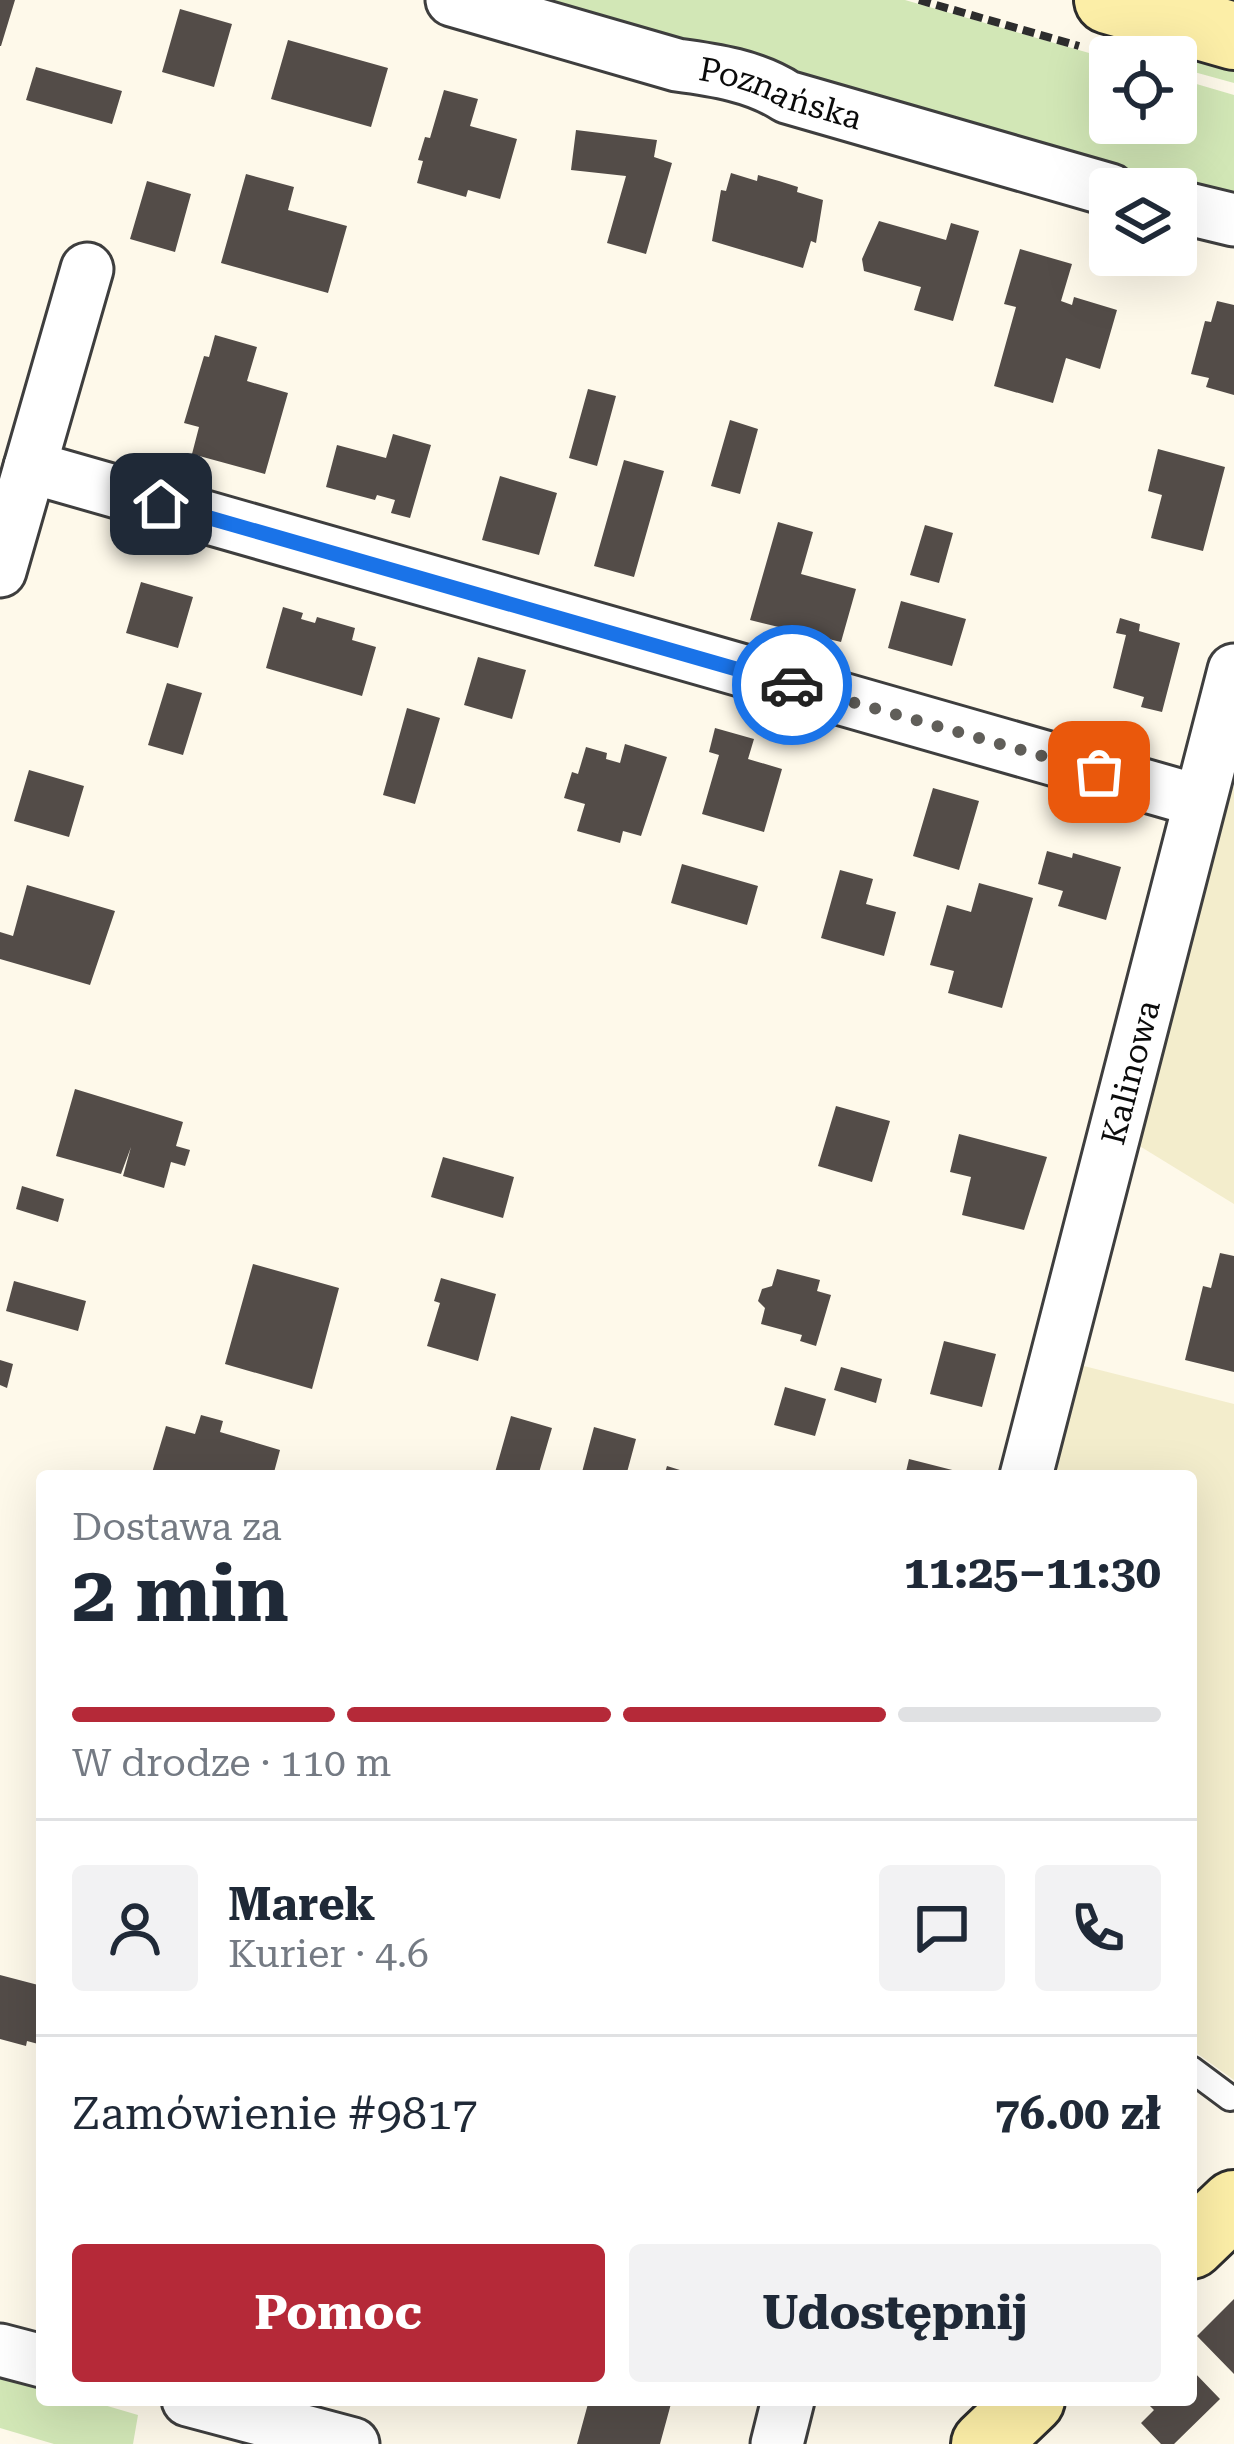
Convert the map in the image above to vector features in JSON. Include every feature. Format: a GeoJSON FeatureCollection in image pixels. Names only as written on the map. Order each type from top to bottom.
{"type":"FeatureCollection","features":[{"type":"Feature","properties":{"kind":"street","name":"Poznańska"},"geometry":{"type":"LineString","coordinates":[[452,0],[677,65],[752,81],[787,97],[1089,184]]}},
{"type":"Feature","properties":{"kind":"street"},"geometry":{"type":"LineString","coordinates":[[1101,25],[1234,36]]}},
{"type":"Feature","properties":{"kind":"street"},"geometry":{"type":"LineString","coordinates":[[1197,211],[1234,220]]}},
{"type":"Feature","properties":{"kind":"street"},"geometry":{"type":"LineString","coordinates":[[0,571],[87,269]]}},
{"type":"Feature","properties":{"kind":"street"},"geometry":{"type":"LineString","coordinates":[[30,466],[1199,801]]}},
{"type":"Feature","properties":{"kind":"street","name":"Kalinowa"},"geometry":{"type":"LineString","coordinates":[[1027,1470],[1234,670]]}},
{"type":"Feature","properties":{"kind":"street"},"geometry":{"type":"LineString","coordinates":[[1197,2240],[1234,2204]]}},
{"type":"Feature","properties":{"kind":"street"},"geometry":{"type":"LineString","coordinates":[[0,2350],[36,2359]]}},
{"type":"Feature","properties":{"kind":"street"},"geometry":{"type":"LineString","coordinates":[[210,2406],[352,2444]]}},
{"type":"Feature","properties":{"kind":"street"},"geometry":{"type":"LineString","coordinates":[[777,2444],[786,2406]]}},
{"type":"Feature","properties":{"kind":"street"},"geometry":{"type":"LineString","coordinates":[[986,2444],[1025,2406]]}},
{"type":"Feature","properties":{"kind":"lane"},"geometry":{"type":"LineString","coordinates":[[1197,2073],[1231,2098]]}},
{"type":"Feature","properties":{"kind":"path"},"geometry":{"type":"LineString","coordinates":[[919,0],[1101,25]]}},
{"type":"Feature","properties":{"kind":"shaded area"},"geometry":{"type":"Polygon","coordinates":[[[1228,785],[1234,787],[1234,1204],[1133,1142],[1228,785]]]}},
{"type":"Feature","properties":{"kind":"shaded area"},"geometry":{"type":"Polygon","coordinates":[[[1072,1363],[1234,1404],[1234,2080],[1197,2053],[1197,1470],[1045,1470],[1072,1363]]]}},
{"type":"Feature","properties":{"kind":"green space"},"geometry":{"type":"Polygon","coordinates":[[[507,0],[905,0],[1089,53],[1089,144],[1197,144],[1197,84],[1234,95],[1234,209],[1197,198],[1197,168],[1091,168],[507,0]]]}},
{"type":"Feature","properties":{"kind":"green space"},"geometry":{"type":"Polygon","coordinates":[[[1234,56],[1234,83],[1197,73],[1197,57],[1234,56]]]}},
{"type":"Feature","properties":{"kind":"green space"},"geometry":{"type":"Polygon","coordinates":[[[0,2375],[36,2385],[36,2406],[107,2406],[138,2415],[133,2444],[54,2444],[0,2428],[0,2375]]]}},
{"type":"Feature","properties":{"kind":"building"},"geometry":{"type":"Polygon","coordinates":[[[0,0],[15,0],[1,46],[0,46],[0,0]]]}},
{"type":"Feature","properties":{"kind":"building"},"geometry":{"type":"Polygon","coordinates":[[[180,9],[232,24],[214,87],[162,72],[180,9]]]}},
{"type":"Feature","properties":{"kind":"building"},"geometry":{"type":"Polygon","coordinates":[[[288,40],[388,68],[371,127],[271,99],[288,40]]]}},
{"type":"Feature","properties":{"kind":"building"},"geometry":{"type":"Polygon","coordinates":[[[36,67],[122,91],[112,124],[26,100],[36,67]]]}},
{"type":"Feature","properties":{"kind":"building"},"geometry":{"type":"Polygon","coordinates":[[[444,90],[478,99],[470,126],[517,139],[500,199],[468,190],[466,197],[417,183],[423,161],[418,160],[444,90]]]}},
{"type":"Feature","properties":{"kind":"building"},"geometry":{"type":"Polygon","coordinates":[[[576,130],[657,140],[654,157],[672,163],[646,254],[607,243],[626,176],[571,170],[576,130]]]}},
{"type":"Feature","properties":{"kind":"building"},"geometry":{"type":"Polygon","coordinates":[[[731,173],[757,181],[758,175],[779,181],[823,200],[816,243],[811,241],[803,268],[712,241],[721,190],[726,191],[731,173]]]}},
{"type":"Feature","properties":{"kind":"building"},"geometry":{"type":"Polygon","coordinates":[[[246,174],[294,187],[288,210],[347,226],[328,293],[221,263],[246,174]]]}},
{"type":"Feature","properties":{"kind":"building"},"geometry":{"type":"Polygon","coordinates":[[[147,181],[191,194],[175,252],[130,239],[147,181]]]}},
{"type":"Feature","properties":{"kind":"building"},"geometry":{"type":"Polygon","coordinates":[[[879,221],[946,240],[951,223],[979,231],[953,321],[914,310],[921,287],[864,271],[862,259],[879,221]]]}},
{"type":"Feature","properties":{"kind":"building"},"geometry":{"type":"Polygon","coordinates":[[[1020,249],[1072,264],[1061,301],[1072,305],[1074,297],[1117,310],[1100,369],[1066,358],[1053,403],[994,386],[1016,307],[1004,304],[1020,249]]]}},
{"type":"Feature","properties":{"kind":"building"},"geometry":{"type":"Polygon","coordinates":[[[1217,301],[1234,305],[1234,395],[1206,387],[1209,378],[1191,374],[1205,321],[1211,322],[1217,301]]]}},
{"type":"Feature","properties":{"kind":"building"},"geometry":{"type":"Polygon","coordinates":[[[215,335],[257,347],[247,381],[288,393],[265,474],[192,454],[199,427],[184,423],[215,335]]]}},
{"type":"Feature","properties":{"kind":"building"},"geometry":{"type":"Polygon","coordinates":[[[588,389],[616,396],[597,466],[569,458],[588,389]]]}},
{"type":"Feature","properties":{"kind":"building"},"geometry":{"type":"Polygon","coordinates":[[[730,420],[758,429],[740,494],[711,486],[730,420]]]}},
{"type":"Feature","properties":{"kind":"building"},"geometry":{"type":"Polygon","coordinates":[[[393,434],[431,445],[410,518],[391,513],[395,500],[377,495],[375,500],[326,487],[337,445],[386,458],[393,434]]]}},
{"type":"Feature","properties":{"kind":"building"},"geometry":{"type":"Polygon","coordinates":[[[1158,449],[1225,467],[1203,551],[1151,538],[1162,495],[1148,491],[1158,449]]]}},
{"type":"Feature","properties":{"kind":"building"},"geometry":{"type":"Polygon","coordinates":[[[624,460],[664,471],[634,577],[594,566],[624,460]]]}},
{"type":"Feature","properties":{"kind":"building"},"geometry":{"type":"Polygon","coordinates":[[[500,476],[557,493],[539,555],[482,540],[500,476]]]}},
{"type":"Feature","properties":{"kind":"building"},"geometry":{"type":"Polygon","coordinates":[[[778,522],[813,532],[801,574],[856,589],[841,642],[750,620],[778,522]]]}},
{"type":"Feature","properties":{"kind":"building"},"geometry":{"type":"Polygon","coordinates":[[[925,525],[953,533],[939,583],[910,575],[925,525]]]}},
{"type":"Feature","properties":{"kind":"building"},"geometry":{"type":"Polygon","coordinates":[[[141,582],[193,597],[178,648],[126,633],[141,582]]]}},
{"type":"Feature","properties":{"kind":"building"},"geometry":{"type":"Polygon","coordinates":[[[901,601],[966,619],[952,666],[888,648],[901,601]]]}},
{"type":"Feature","properties":{"kind":"building"},"geometry":{"type":"Polygon","coordinates":[[[283,607],[303,613],[301,619],[315,623],[317,617],[355,628],[352,640],[376,647],[362,696],[266,668],[283,607]]]}},
{"type":"Feature","properties":{"kind":"building"},"geometry":{"type":"Polygon","coordinates":[[[1120,618],[1140,624],[1139,631],[1180,643],[1162,712],[1141,707],[1144,697],[1113,688],[1126,635],[1116,633],[1120,618]]]}},
{"type":"Feature","properties":{"kind":"building"},"geometry":{"type":"Polygon","coordinates":[[[478,657],[526,670],[512,719],[464,705],[478,657]]]}},
{"type":"Feature","properties":{"kind":"building"},"geometry":{"type":"Polygon","coordinates":[[[167,683],[202,693],[183,755],[148,745],[167,683]]]}},
{"type":"Feature","properties":{"kind":"building"},"geometry":{"type":"Polygon","coordinates":[[[407,708],[440,718],[415,804],[383,795],[407,708]]]}},
{"type":"Feature","properties":{"kind":"building"},"geometry":{"type":"Polygon","coordinates":[[[715,728],[754,739],[748,759],[782,769],[764,832],[702,814],[719,755],[709,752],[715,728]]]}},
{"type":"Feature","properties":{"kind":"building"},"geometry":{"type":"Polygon","coordinates":[[[625,744],[667,757],[641,836],[623,831],[620,843],[577,831],[585,804],[564,798],[572,772],[578,774],[586,747],[620,763],[625,744]]]}},
{"type":"Feature","properties":{"kind":"building"},"geometry":{"type":"Polygon","coordinates":[[[29,770],[84,786],[69,837],[14,821],[29,770]]]}},
{"type":"Feature","properties":{"kind":"building"},"geometry":{"type":"Polygon","coordinates":[[[933,788],[979,801],[959,870],[913,856],[933,788]]]}},
{"type":"Feature","properties":{"kind":"building"},"geometry":{"type":"Polygon","coordinates":[[[1047,851],[1121,867],[1106,920],[1058,906],[1063,891],[1038,884],[1047,851]]]}},
{"type":"Feature","properties":{"kind":"building"},"geometry":{"type":"Polygon","coordinates":[[[682,864],[758,886],[747,925],[671,903],[682,864]]]}},
{"type":"Feature","properties":{"kind":"building"},"geometry":{"type":"Polygon","coordinates":[[[840,870],[873,879],[866,904],[896,912],[884,956],[821,938],[840,870]]]}},
{"type":"Feature","properties":{"kind":"building"},"geometry":{"type":"Polygon","coordinates":[[[979,883],[1033,898],[1002,1008],[948,993],[954,971],[930,965],[947,905],[971,912],[979,883]]]}},
{"type":"Feature","properties":{"kind":"building"},"geometry":{"type":"Polygon","coordinates":[[[27,885],[115,911],[90,985],[0,959],[0,932],[13,936],[27,885]]]}},
{"type":"Feature","properties":{"kind":"building"},"geometry":{"type":"Polygon","coordinates":[[[75,1089],[183,1122],[176,1146],[190,1150],[185,1166],[171,1162],[164,1188],[123,1176],[131,1147],[121,1174],[56,1156],[75,1089]]]}},
{"type":"Feature","properties":{"kind":"building"},"geometry":{"type":"Polygon","coordinates":[[[836,1106],[890,1121],[872,1182],[818,1166],[836,1106]]]}},
{"type":"Feature","properties":{"kind":"building"},"geometry":{"type":"Polygon","coordinates":[[[959,1134],[1047,1157],[1024,1230],[962,1215],[971,1177],[950,1172],[959,1134]]]}},
{"type":"Feature","properties":{"kind":"building"},"geometry":{"type":"Polygon","coordinates":[[[443,1157],[514,1177],[503,1218],[431,1197],[443,1157]]]}},
{"type":"Feature","properties":{"kind":"building"},"geometry":{"type":"Polygon","coordinates":[[[22,1186],[64,1199],[58,1222],[16,1209],[22,1186]]]}},
{"type":"Feature","properties":{"kind":"building"},"geometry":{"type":"Polygon","coordinates":[[[1220,1253],[1234,1256],[1234,1372],[1185,1360],[1203,1286],[1211,1288],[1220,1253]]]}},
{"type":"Feature","properties":{"kind":"building"},"geometry":{"type":"Polygon","coordinates":[[[253,1264],[339,1288],[312,1389],[225,1364],[253,1264]]]}},
{"type":"Feature","properties":{"kind":"building"},"geometry":{"type":"Polygon","coordinates":[[[777,1269],[820,1280],[817,1291],[831,1295],[816,1346],[800,1341],[802,1335],[761,1324],[765,1308],[758,1301],[762,1289],[772,1286],[777,1269]]]}},
{"type":"Feature","properties":{"kind":"building"},"geometry":{"type":"Polygon","coordinates":[[[441,1278],[496,1294],[478,1361],[427,1346],[440,1303],[434,1301],[441,1278]]]}},
{"type":"Feature","properties":{"kind":"building"},"geometry":{"type":"Polygon","coordinates":[[[14,1281],[86,1301],[78,1331],[6,1311],[14,1281]]]}},
{"type":"Feature","properties":{"kind":"building"},"geometry":{"type":"Polygon","coordinates":[[[944,1341],[996,1354],[982,1407],[930,1394],[944,1341]]]}},
{"type":"Feature","properties":{"kind":"building"},"geometry":{"type":"Polygon","coordinates":[[[0,1360],[13,1364],[7,1388],[0,1385],[0,1360]]]}},
{"type":"Feature","properties":{"kind":"building"},"geometry":{"type":"Polygon","coordinates":[[[841,1367],[882,1379],[876,1403],[834,1390],[841,1367]]]}},
{"type":"Feature","properties":{"kind":"building"},"geometry":{"type":"Polygon","coordinates":[[[785,1387],[826,1399],[815,1436],[774,1425],[785,1387]]]}},
{"type":"Feature","properties":{"kind":"building"},"geometry":{"type":"Polygon","coordinates":[[[201,1415],[223,1421],[220,1432],[280,1450],[275,1470],[153,1470],[166,1426],[195,1434],[201,1415]]]}},
{"type":"Feature","properties":{"kind":"building"},"geometry":{"type":"Polygon","coordinates":[[[511,1416],[552,1428],[540,1470],[496,1470],[511,1416]]]}},
{"type":"Feature","properties":{"kind":"building"},"geometry":{"type":"Polygon","coordinates":[[[594,1427],[636,1439],[628,1470],[583,1470],[594,1427]]]}},
{"type":"Feature","properties":{"kind":"building"},"geometry":{"type":"Polygon","coordinates":[[[909,1459],[952,1470],[906,1470],[909,1459]]]}},
{"type":"Feature","properties":{"kind":"building"},"geometry":{"type":"Polygon","coordinates":[[[0,1975],[36,1984],[36,2043],[27,2041],[26,2046],[0,2039],[0,1975]]]}},
{"type":"Feature","properties":{"kind":"building"},"geometry":{"type":"Polygon","coordinates":[[[1234,2299],[1234,2374],[1197,2336],[1234,2299]]]}},
{"type":"Feature","properties":{"kind":"building"},"geometry":{"type":"Polygon","coordinates":[[[1197,2375],[1220,2399],[1174,2444],[1161,2444],[1141,2423],[1154,2410],[1150,2406],[1197,2406],[1197,2375]]]}},
{"type":"Feature","properties":{"kind":"building"},"geometry":{"type":"Polygon","coordinates":[[[587,2406],[670,2406],[660,2444],[577,2444],[587,2406]]]}},
{"type":"Feature","properties":{"kind":"way so far"},"geometry":{"type":"LineString","coordinates":[[792,685],[1099,772]]}},
{"type":"Feature","properties":{"kind":"route"},"geometry":{"type":"LineString","coordinates":[[161,504],[792,685]]}}]}
